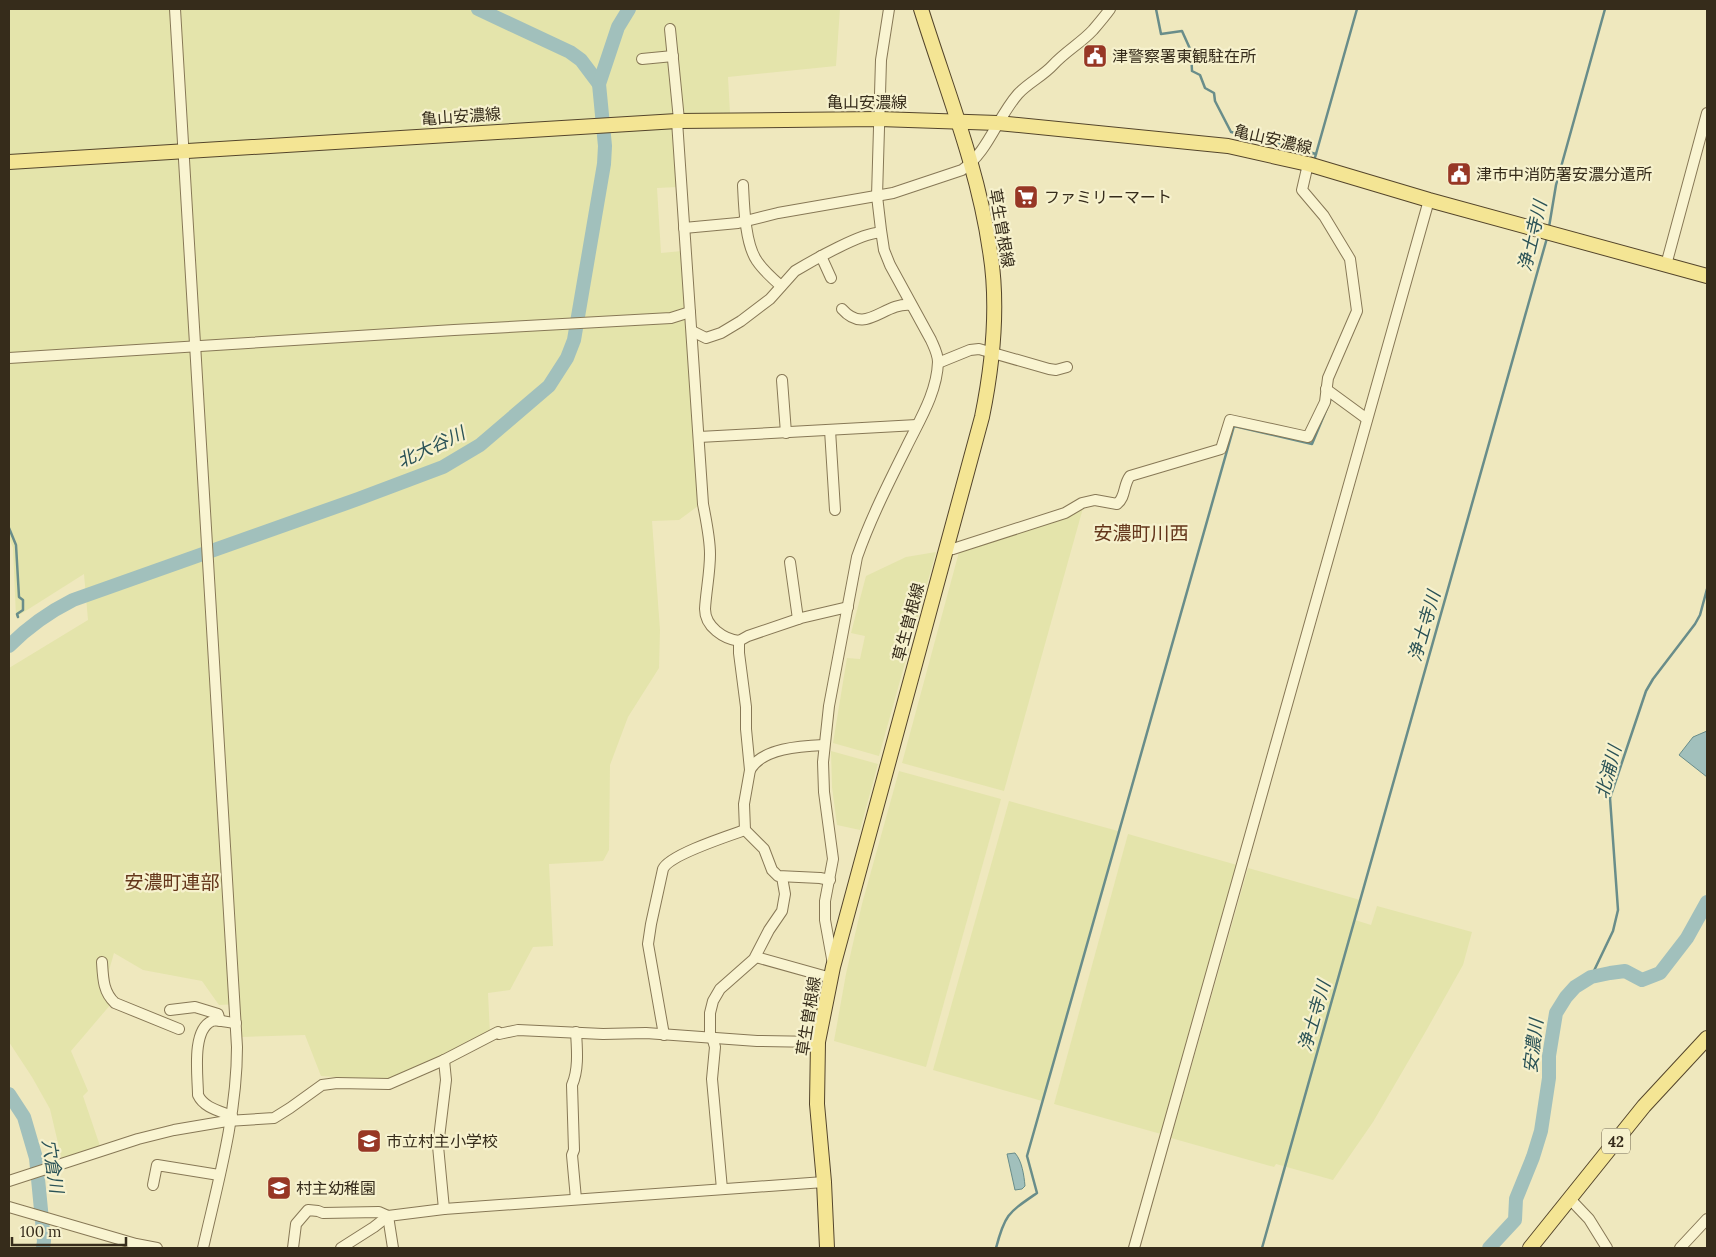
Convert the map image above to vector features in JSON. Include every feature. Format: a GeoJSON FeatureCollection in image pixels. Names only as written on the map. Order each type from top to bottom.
{"type":"FeatureCollection","features":[{"type":"Feature","properties":{"kind":"main road","name":"草生曽根線"},"geometry":{"type":"LineString","coordinates":[[827,1248],[824,1182],[817,1104],[818,1042],[832,972],[871,821],[982,417],[992,353],[994,309],[991,253],[982,204],[959,120],[922,9]]}},
{"type":"Feature","properties":{"kind":"main road","name":"亀山安濃線"},"geometry":{"type":"LineString","coordinates":[[9,162],[678,120],[959,120],[1228,146],[1313,166],[1429,200],[1707,276]]}},
{"type":"Feature","properties":{"kind":"main road","name":"42"},"geometry":{"type":"LineString","coordinates":[[1530,1248],[1644,1106],[1707,1038]]}},
{"type":"Feature","properties":{"kind":"street"},"geometry":{"type":"LineString","coordinates":[[175,9],[237,1062],[231,1118],[203,1248]]}},
{"type":"Feature","properties":{"kind":"street"},"geometry":{"type":"LineString","coordinates":[[756,956],[832,972],[825,920],[825,901],[833,859],[823,778],[824,745],[830,706],[857,557],[863,539],[934,386],[938,363],[935,350],[890,265],[884,250],[881,233],[877,196],[879,119],[882,44],[889,9]]}},
{"type":"Feature","properties":{"kind":"street"},"geometry":{"type":"LineString","coordinates":[[684,228],[745,222],[778,213],[893,193],[954,173],[970,164],[982,150],[1020,92],[1093,30],[1110,9]]}},
{"type":"Feature","properties":{"kind":"street"},"geometry":{"type":"LineString","coordinates":[[670,29],[678,120],[703,504],[710,550],[706,612],[712,626],[720,634],[730,640],[740,642]]}},
{"type":"Feature","properties":{"kind":"street"},"geometry":{"type":"LineString","coordinates":[[642,59],[673,56]]}},
{"type":"Feature","properties":{"kind":"street"},"geometry":{"type":"LineString","coordinates":[[1666,265],[1707,113]]}},
{"type":"Feature","properties":{"kind":"street"},"geometry":{"type":"LineString","coordinates":[[946,550],[953,550],[1065,513],[1082,503],[1095,500],[1118,504],[1122,500],[1126,481],[1130,476],[1221,449],[1230,420],[1308,437],[1325,402],[1328,378],[1357,311],[1350,259],[1324,216],[1302,190],[1313,166]]}},
{"type":"Feature","properties":{"kind":"street"},"geometry":{"type":"LineString","coordinates":[[743,185],[745,222],[756,259],[781,286]]}},
{"type":"Feature","properties":{"kind":"street"},"geometry":{"type":"LineString","coordinates":[[1134,1248],[1429,200]]}},
{"type":"Feature","properties":{"kind":"street"},"geometry":{"type":"LineString","coordinates":[[692,332],[706,338],[721,333],[741,321],[770,299],[795,271],[859,238],[877,232],[881,233]]}},
{"type":"Feature","properties":{"kind":"street"},"geometry":{"type":"LineString","coordinates":[[822,256],[831,278]]}},
{"type":"Feature","properties":{"kind":"street"},"geometry":{"type":"LineString","coordinates":[[842,309],[850,317],[856,320],[863,320],[891,308],[911,305]]}},
{"type":"Feature","properties":{"kind":"street"},"geometry":{"type":"LineString","coordinates":[[9,358],[671,318],[690,312]]}},
{"type":"Feature","properties":{"kind":"street"},"geometry":{"type":"LineString","coordinates":[[938,363],[970,350],[979,349],[1049,369],[1056,370],[1067,367]]}},
{"type":"Feature","properties":{"kind":"street"},"geometry":{"type":"LineString","coordinates":[[782,380],[786,432]]}},
{"type":"Feature","properties":{"kind":"street"},"geometry":{"type":"LineString","coordinates":[[1326,389],[1367,419]]}},
{"type":"Feature","properties":{"kind":"street"},"geometry":{"type":"LineString","coordinates":[[699,438],[917,425]]}},
{"type":"Feature","properties":{"kind":"street"},"geometry":{"type":"LineString","coordinates":[[830,430],[835,510]]}},
{"type":"Feature","properties":{"kind":"street"},"geometry":{"type":"LineString","coordinates":[[790,562],[798,619]]}},
{"type":"Feature","properties":{"kind":"street"},"geometry":{"type":"LineString","coordinates":[[830,880],[782,877],[773,872],[764,849],[745,830],[744,804],[750,770],[746,707],[739,653],[740,642],[748,636],[798,619],[848,607]]}},
{"type":"Feature","properties":{"kind":"street"},"geometry":{"type":"LineString","coordinates":[[750,770],[753,764],[764,756],[805,746],[824,745]]}},
{"type":"Feature","properties":{"kind":"street"},"geometry":{"type":"LineString","coordinates":[[664,1035],[648,944],[664,869],[669,862],[706,844],[745,830]]}},
{"type":"Feature","properties":{"kind":"street"},"geometry":{"type":"LineString","coordinates":[[722,1189],[712,1079],[715,1047],[711,1037],[710,1013],[713,1001],[720,989],[743,970],[756,956],[768,930],[782,911],[785,894],[782,877]]}},
{"type":"Feature","properties":{"kind":"street"},"geometry":{"type":"LineString","coordinates":[[102,962],[104,984],[108,997],[115,1003],[179,1029]]}},
{"type":"Feature","properties":{"kind":"street"},"geometry":{"type":"LineString","coordinates":[[170,1010],[195,1007],[218,1014],[220,1021]]}},
{"type":"Feature","properties":{"kind":"street"},"geometry":{"type":"LineString","coordinates":[[231,1118],[204,1104],[198,1095],[197,1059],[200,1035],[210,1021],[236,1023]]}},
{"type":"Feature","properties":{"kind":"street"},"geometry":{"type":"LineString","coordinates":[[10,1181],[138,1139],[231,1118],[274,1118],[322,1085],[337,1082],[389,1084],[444,1060],[498,1032],[499,1034],[518,1030],[603,1034],[646,1033],[818,1042]]}},
{"type":"Feature","properties":{"kind":"street"},"geometry":{"type":"LineString","coordinates":[[576,1032],[577,1058],[572,1085],[574,1150],[572,1155],[576,1199]]}},
{"type":"Feature","properties":{"kind":"street"},"geometry":{"type":"LineString","coordinates":[[444,1060],[446,1080],[438,1146],[444,1209]]}},
{"type":"Feature","properties":{"kind":"street"},"geometry":{"type":"LineString","coordinates":[[153,1185],[157,1166],[219,1175]]}},
{"type":"Feature","properties":{"kind":"street"},"geometry":{"type":"LineString","coordinates":[[341,1248],[388,1216],[444,1209],[824,1182]]}},
{"type":"Feature","properties":{"kind":"street"},"geometry":{"type":"LineString","coordinates":[[1570,1199],[1589,1220],[1607,1248]]}},
{"type":"Feature","properties":{"kind":"street"},"geometry":{"type":"LineString","coordinates":[[12,1208],[157,1248]]}},
{"type":"Feature","properties":{"kind":"street"},"geometry":{"type":"LineString","coordinates":[[293,1248],[296,1224],[308,1210],[323,1213],[379,1212],[388,1216]]}},
{"type":"Feature","properties":{"kind":"street"},"geometry":{"type":"LineString","coordinates":[[388,1216],[393,1248]]}},
{"type":"Feature","properties":{"kind":"street"},"geometry":{"type":"LineString","coordinates":[[1680,1248],[1707,1219]]}},
{"type":"Feature","properties":{"kind":"green space"},"geometry":{"type":"Polygon","coordinates":[[[9,9],[840,9],[836,66],[728,77],[730,113],[683,116],[678,187],[657,188],[661,253],[682,251],[698,506],[679,520],[652,521],[660,630],[659,668],[628,717],[610,765],[609,850],[603,861],[549,864],[553,946],[533,947],[510,990],[488,993],[490,1034],[390,1081],[321,1076],[305,1035],[241,1037],[239,1004],[219,1005],[202,981],[143,970],[114,953],[103,991],[111,1004],[71,1051],[88,1091],[83,1096],[100,1146],[62,1160],[50,1109],[9,1042],[9,668],[88,620],[84,574],[16,617],[13,548],[9,538],[9,9]]]}},
{"type":"Feature","properties":{"kind":"green space"},"geometry":{"type":"Polygon","coordinates":[[[1083,508],[1004,791],[902,763],[959,552],[1083,508]]]}},
{"type":"Feature","properties":{"kind":"green space"},"geometry":{"type":"Polygon","coordinates":[[[936,552],[879,756],[833,743],[847,658],[860,659],[865,636],[851,633],[866,576],[906,557],[936,552]]]}},
{"type":"Feature","properties":{"kind":"green space"},"geometry":{"type":"Polygon","coordinates":[[[831,751],[878,764],[860,830],[837,825],[832,787],[831,751]]]}},
{"type":"Feature","properties":{"kind":"green space"},"geometry":{"type":"Polygon","coordinates":[[[899,771],[1001,799],[926,1067],[834,1041],[846,974],[862,904],[899,771]]]}},
{"type":"Feature","properties":{"kind":"green space"},"geometry":{"type":"Polygon","coordinates":[[[1009,801],[1118,831],[1042,1101],[933,1070],[1009,801]]]}},
{"type":"Feature","properties":{"kind":"green space"},"geometry":{"type":"Polygon","coordinates":[[[1128,834],[1237,865],[1161,1134],[1054,1104],[1128,834]]]}},
{"type":"Feature","properties":{"kind":"green space"},"geometry":{"type":"Polygon","coordinates":[[[1248,868],[1360,900],[1355,920],[1371,925],[1377,906],[1472,932],[1463,965],[1373,1122],[1333,1180],[1276,1164],[1274,1167],[1171,1138],[1248,868]]]}},
{"type":"Feature","properties":{"kind":"water"},"geometry":{"type":"Polygon","coordinates":[[[1707,731],[1707,777],[1679,755],[1693,737],[1707,731]]]}},
{"type":"Feature","properties":{"kind":"water"},"geometry":{"type":"Polygon","coordinates":[[[1015,1153],[1021,1164],[1025,1186],[1022,1189],[1015,1190],[1007,1154],[1015,1153]]]}},
{"type":"Feature","properties":{"kind":"waterway"},"geometry":{"type":"LineString","coordinates":[[478,9],[570,52],[581,60],[599,84]]}},
{"type":"Feature","properties":{"kind":"waterway","name":"北大谷川"},"geometry":{"type":"LineString","coordinates":[[9,646],[39,620],[73,600],[443,467],[480,445],[549,386],[567,358],[574,340],[604,164],[605,146],[599,84],[618,27],[629,9]]}},
{"type":"Feature","properties":{"kind":"waterway"},"geometry":{"type":"LineString","coordinates":[[1156,9],[1161,34],[1182,31],[1191,51],[1192,71],[1200,75],[1205,88],[1214,93],[1215,101],[1231,132],[1316,154]]}},
{"type":"Feature","properties":{"kind":"waterway"},"geometry":{"type":"LineString","coordinates":[[1314,161],[1357,9]]}},
{"type":"Feature","properties":{"kind":"waterway","name":"浄土寺川"},"geometry":{"type":"LineString","coordinates":[[1549,227],[1556,185],[1605,9]]}},
{"type":"Feature","properties":{"kind":"waterway","name":"浄土寺川"},"geometry":{"type":"LineString","coordinates":[[1262,1248],[1547,238]]}},
{"type":"Feature","properties":{"kind":"waterway"},"geometry":{"type":"LineString","coordinates":[[996,1248],[1002,1228],[1009,1215],[1037,1193],[1027,1156],[1234,426],[1312,444],[1332,396]]}},
{"type":"Feature","properties":{"kind":"waterway"},"geometry":{"type":"LineString","coordinates":[[9,528],[16,545],[19,597],[23,600],[23,610],[17,614],[18,617]]}},
{"type":"Feature","properties":{"kind":"waterway","name":"北浦川"},"geometry":{"type":"LineString","coordinates":[[1591,977],[1613,931],[1618,910],[1610,798],[1646,691],[1695,624],[1700,615],[1707,589]]}},
{"type":"Feature","properties":{"kind":"waterway","name":"安濃川"},"geometry":{"type":"LineString","coordinates":[[1489,1248],[1515,1220],[1516,1199],[1541,1131],[1549,1078],[1549,1056],[1556,1013],[1566,997],[1575,987],[1591,977],[1625,971],[1642,980],[1660,973],[1687,938],[1707,902]]}},
{"type":"Feature","properties":{"kind":"waterway","name":"穴倉川"},"geometry":{"type":"LineString","coordinates":[[9,1094],[24,1117],[36,1158],[44,1241],[43,1248]]}},
{"type":"Feature","properties":{"kind":"place","name":"津警察署東観駐在所"},"geometry":{"type":"Point","coordinates":[1095,56]}},
{"type":"Feature","properties":{"kind":"place","name":"津市中消防署安濃分遣所"},"geometry":{"type":"Point","coordinates":[1459,174]}},
{"type":"Feature","properties":{"kind":"place","name":"ファミリーマート"},"geometry":{"type":"Point","coordinates":[1026,197]}},
{"type":"Feature","properties":{"kind":"place","name":"市立村主小学校"},"geometry":{"type":"Point","coordinates":[369,1141]}},
{"type":"Feature","properties":{"kind":"place","name":"村主幼稚園"},"geometry":{"type":"Point","coordinates":[279,1188]}},
{"type":"Feature","properties":{"kind":"district","name":"安濃町川西"},"geometry":{"type":"Point","coordinates":[1141,533]}},
{"type":"Feature","properties":{"kind":"district","name":"安濃町連部"},"geometry":{"type":"Point","coordinates":[172,882]}}]}
